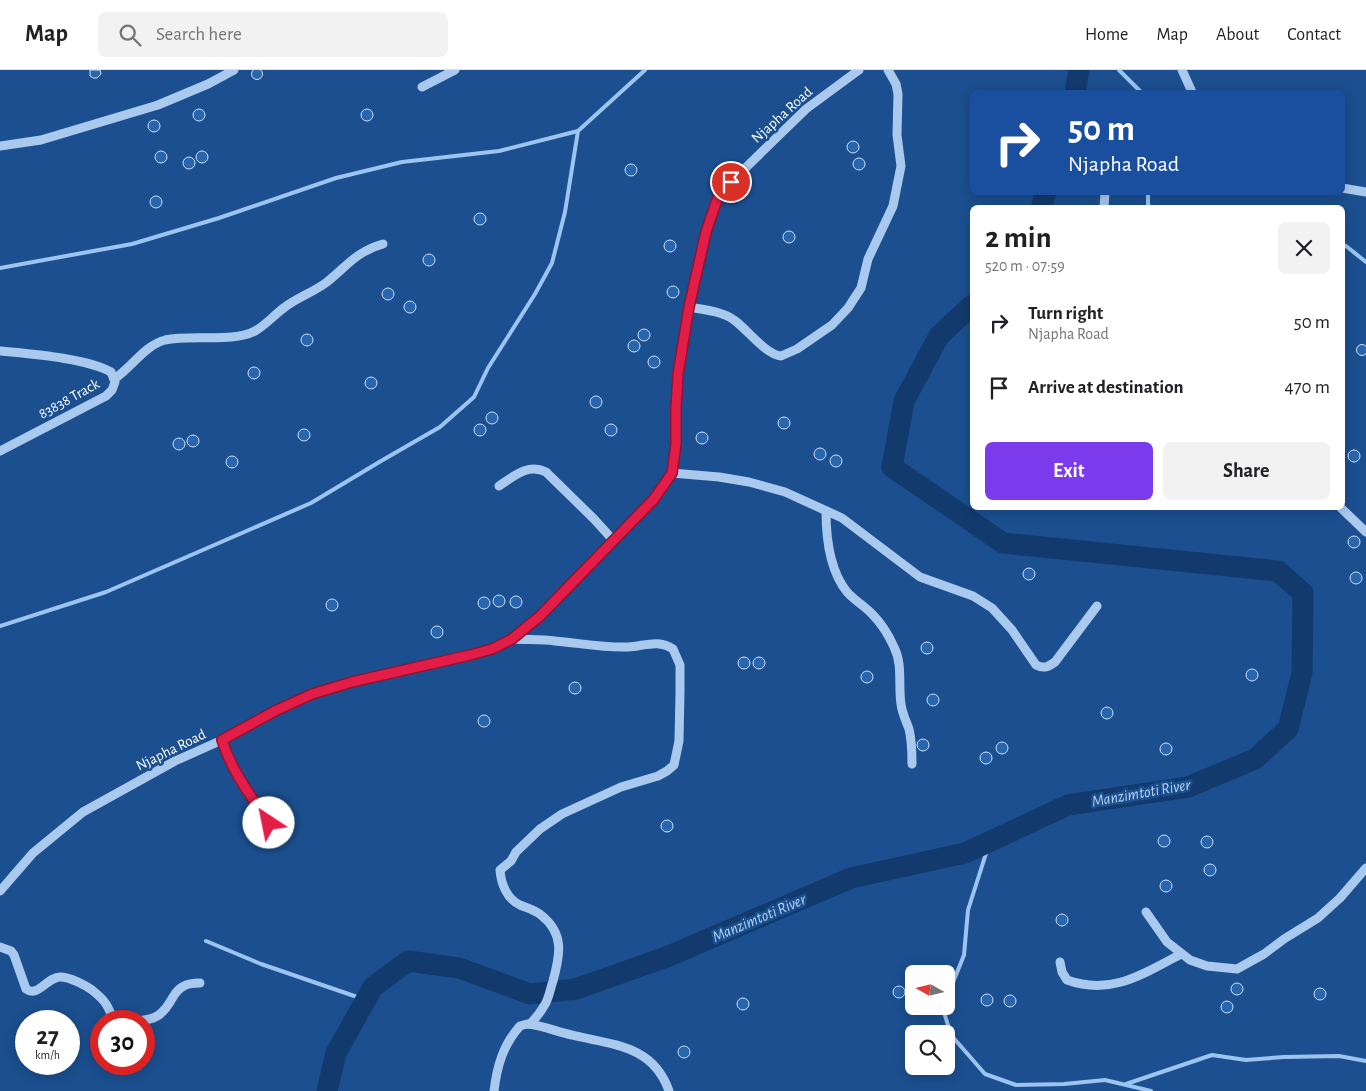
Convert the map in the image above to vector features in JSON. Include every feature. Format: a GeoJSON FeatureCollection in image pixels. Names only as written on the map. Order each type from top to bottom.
{"type":"FeatureCollection","features":[{"type":"Feature","properties":{"kind":"street"},"geometry":{"type":"LineString","coordinates":[[0,146],[41,140],[158,104],[208,84],[234,70]]}},
{"type":"Feature","properties":{"kind":"street"},"geometry":{"type":"LineString","coordinates":[[422,86],[455,70]]}},
{"type":"Feature","properties":{"kind":"street","name":"Njapha Road"},"geometry":{"type":"LineString","coordinates":[[0,891],[33,853],[83,812],[176,761],[312,694],[352,682],[492,649],[512,639],[540,616],[654,499],[672,473],[676,444],[678,374],[689,307],[706,232],[718,197],[806,109],[859,70]]}},
{"type":"Feature","properties":{"kind":"street"},"geometry":{"type":"LineString","coordinates":[[689,307],[724,314],[734,320],[771,352],[781,356],[796,349],[832,325],[848,308],[861,288],[868,260],[893,206],[899,181],[901,166],[896,116],[898,94],[896,84],[888,70]]}},
{"type":"Feature","properties":{"kind":"street"},"geometry":{"type":"LineString","coordinates":[[1182,70],[1191,90]]}},
{"type":"Feature","properties":{"kind":"street"},"geometry":{"type":"LineString","coordinates":[[1345,188],[1366,192]]}},
{"type":"Feature","properties":{"kind":"street"},"geometry":{"type":"LineString","coordinates":[[114,379],[156,343],[184,338],[236,337],[257,331],[304,294],[326,283],[353,258],[372,247],[383,244]]}},
{"type":"Feature","properties":{"kind":"street","name":"83838 Track"},"geometry":{"type":"LineString","coordinates":[[0,450],[106,396],[114,386],[111,372],[97,367],[1,350]]}},
{"type":"Feature","properties":{"kind":"street"},"geometry":{"type":"LineString","coordinates":[[499,486],[528,468],[540,469],[546,472],[613,540]]}},
{"type":"Feature","properties":{"kind":"street"},"geometry":{"type":"LineString","coordinates":[[672,473],[749,482],[784,492],[849,522],[920,577],[973,596],[992,608],[1012,630],[1036,665],[1041,668],[1048,667],[1055,662],[1097,606]]}},
{"type":"Feature","properties":{"kind":"street"},"geometry":{"type":"LineString","coordinates":[[1343,510],[1366,532]]}},
{"type":"Feature","properties":{"kind":"street"},"geometry":{"type":"LineString","coordinates":[[826,511],[830,553],[841,581],[847,591],[873,615],[895,648],[900,671],[900,703],[909,730],[912,764]]}},
{"type":"Feature","properties":{"kind":"street"},"geometry":{"type":"LineString","coordinates":[[512,639],[554,640],[629,647],[659,643],[673,649],[680,665],[679,741],[674,765],[658,776],[621,787],[562,814],[540,829],[516,852],[511,861],[500,870],[503,885],[511,899],[541,915],[552,926],[560,948],[547,1001],[530,1024]]}},
{"type":"Feature","properties":{"kind":"street"},"geometry":{"type":"LineString","coordinates":[[222,740],[236,775],[269,823]]}},
{"type":"Feature","properties":{"kind":"street"},"geometry":{"type":"LineString","coordinates":[[1146,912],[1167,942],[1190,960],[1207,966],[1237,969],[1250,963],[1318,918],[1340,898],[1366,868]]}},
{"type":"Feature","properties":{"kind":"street"},"geometry":{"type":"LineString","coordinates":[[0,947],[11,951],[14,955],[25,987],[29,991],[35,991],[56,978],[65,978],[91,989],[106,1003],[110,1010]]}},
{"type":"Feature","properties":{"kind":"street"},"geometry":{"type":"LineString","coordinates":[[1060,962],[1062,972],[1067,980],[1098,986],[1112,985],[1135,978],[1181,954]]}},
{"type":"Feature","properties":{"kind":"street"},"geometry":{"type":"LineString","coordinates":[[155,1018],[166,1009],[176,991],[183,986],[200,983]]}},
{"type":"Feature","properties":{"kind":"street"},"geometry":{"type":"LineString","coordinates":[[494,1091],[497,1069],[504,1049],[520,1026],[530,1024],[621,1046],[642,1056],[659,1069],[665,1078],[669,1091]]}},
{"type":"Feature","properties":{"kind":"building"},"geometry":{"type":"Polygon","coordinates":[[[257,68],[263,74],[257,80],[251,74],[257,68]]]}},
{"type":"Feature","properties":{"kind":"building"},"geometry":{"type":"Polygon","coordinates":[[[90,70],[100,70],[101,74],[97,78],[93,78],[90,76],[90,70]]]}},
{"type":"Feature","properties":{"kind":"building"},"geometry":{"type":"Polygon","coordinates":[[[197,109],[201,109],[205,115],[201,121],[197,121],[193,117],[193,113],[197,109]]]}},
{"type":"Feature","properties":{"kind":"building"},"geometry":{"type":"Polygon","coordinates":[[[365,109],[369,109],[373,115],[369,121],[365,121],[361,117],[361,113],[365,109]]]}},
{"type":"Feature","properties":{"kind":"building"},"geometry":{"type":"Polygon","coordinates":[[[152,120],[156,120],[160,126],[156,132],[152,132],[148,128],[148,124],[152,120]]]}},
{"type":"Feature","properties":{"kind":"building"},"geometry":{"type":"Polygon","coordinates":[[[851,141],[855,141],[859,147],[855,153],[851,153],[847,149],[847,145],[851,141]]]}},
{"type":"Feature","properties":{"kind":"building"},"geometry":{"type":"Polygon","coordinates":[[[159,151],[163,151],[167,157],[163,163],[159,163],[155,159],[155,155],[159,151]]]}},
{"type":"Feature","properties":{"kind":"building"},"geometry":{"type":"Polygon","coordinates":[[[200,151],[204,151],[208,157],[204,163],[200,163],[196,159],[196,155],[200,151]]]}},
{"type":"Feature","properties":{"kind":"building"},"geometry":{"type":"Polygon","coordinates":[[[187,157],[191,157],[195,163],[191,169],[187,169],[183,165],[183,161],[187,157]]]}},
{"type":"Feature","properties":{"kind":"building"},"geometry":{"type":"Polygon","coordinates":[[[857,158],[861,158],[865,164],[861,170],[857,170],[853,166],[853,162],[857,158]]]}},
{"type":"Feature","properties":{"kind":"building"},"geometry":{"type":"Polygon","coordinates":[[[629,164],[633,164],[637,170],[633,176],[629,176],[625,172],[625,168],[629,164]]]}},
{"type":"Feature","properties":{"kind":"building"},"geometry":{"type":"Polygon","coordinates":[[[154,196],[158,196],[162,202],[158,208],[154,208],[150,204],[150,200],[154,196]]]}},
{"type":"Feature","properties":{"kind":"building"},"geometry":{"type":"Polygon","coordinates":[[[478,213],[482,213],[486,219],[482,225],[478,225],[474,221],[474,217],[478,213]]]}},
{"type":"Feature","properties":{"kind":"building"},"geometry":{"type":"Polygon","coordinates":[[[787,231],[791,231],[795,237],[791,243],[787,243],[783,239],[783,235],[787,231]]]}},
{"type":"Feature","properties":{"kind":"building"},"geometry":{"type":"Polygon","coordinates":[[[668,240],[672,240],[676,246],[672,252],[668,252],[664,248],[664,244],[668,240]]]}},
{"type":"Feature","properties":{"kind":"building"},"geometry":{"type":"Polygon","coordinates":[[[427,254],[431,254],[435,260],[431,266],[427,266],[423,262],[423,258],[427,254]]]}},
{"type":"Feature","properties":{"kind":"building"},"geometry":{"type":"Polygon","coordinates":[[[671,286],[675,286],[679,292],[675,298],[671,298],[667,294],[667,290],[671,286]]]}},
{"type":"Feature","properties":{"kind":"building"},"geometry":{"type":"Polygon","coordinates":[[[386,288],[390,288],[394,294],[390,300],[386,300],[382,296],[382,292],[386,288]]]}},
{"type":"Feature","properties":{"kind":"building"},"geometry":{"type":"Polygon","coordinates":[[[408,301],[412,301],[416,307],[412,313],[408,313],[404,309],[404,305],[408,301]]]}},
{"type":"Feature","properties":{"kind":"building"},"geometry":{"type":"Polygon","coordinates":[[[642,329],[646,329],[650,335],[646,341],[642,341],[638,337],[638,333],[642,329]]]}},
{"type":"Feature","properties":{"kind":"building"},"geometry":{"type":"Polygon","coordinates":[[[305,334],[309,334],[313,340],[309,346],[305,346],[301,342],[301,338],[305,334]]]}},
{"type":"Feature","properties":{"kind":"building"},"geometry":{"type":"Polygon","coordinates":[[[632,340],[636,340],[640,346],[636,352],[632,352],[628,348],[628,344],[632,340]]]}},
{"type":"Feature","properties":{"kind":"building"},"geometry":{"type":"Polygon","coordinates":[[[1362,344],[1366,346],[1366,354],[1362,356],[1358,354],[1356,350],[1358,346],[1362,344]]]}},
{"type":"Feature","properties":{"kind":"building"},"geometry":{"type":"Polygon","coordinates":[[[652,356],[656,356],[660,362],[656,368],[652,368],[648,364],[648,360],[652,356]]]}},
{"type":"Feature","properties":{"kind":"building"},"geometry":{"type":"Polygon","coordinates":[[[252,367],[256,367],[260,373],[256,379],[252,379],[248,375],[248,371],[252,367]]]}},
{"type":"Feature","properties":{"kind":"building"},"geometry":{"type":"Polygon","coordinates":[[[369,377],[373,377],[377,383],[373,389],[369,389],[365,385],[365,381],[369,377]]]}},
{"type":"Feature","properties":{"kind":"building"},"geometry":{"type":"Polygon","coordinates":[[[594,396],[598,396],[602,402],[598,408],[594,408],[590,404],[590,400],[594,396]]]}},
{"type":"Feature","properties":{"kind":"building"},"geometry":{"type":"Polygon","coordinates":[[[490,412],[494,412],[498,418],[494,424],[490,424],[486,420],[486,416],[490,412]]]}},
{"type":"Feature","properties":{"kind":"building"},"geometry":{"type":"Polygon","coordinates":[[[782,417],[786,417],[790,423],[786,429],[782,429],[778,425],[778,421],[782,417]]]}},
{"type":"Feature","properties":{"kind":"building"},"geometry":{"type":"Polygon","coordinates":[[[478,424],[482,424],[486,430],[482,436],[478,436],[474,432],[474,428],[478,424]]]}},
{"type":"Feature","properties":{"kind":"building"},"geometry":{"type":"Polygon","coordinates":[[[609,424],[613,424],[617,430],[613,436],[609,436],[605,432],[605,428],[609,424]]]}},
{"type":"Feature","properties":{"kind":"building"},"geometry":{"type":"Polygon","coordinates":[[[302,429],[306,429],[310,435],[306,441],[302,441],[298,437],[298,433],[302,429]]]}},
{"type":"Feature","properties":{"kind":"building"},"geometry":{"type":"Polygon","coordinates":[[[700,432],[704,432],[708,438],[704,444],[700,444],[696,440],[696,436],[700,432]]]}},
{"type":"Feature","properties":{"kind":"building"},"geometry":{"type":"Polygon","coordinates":[[[191,435],[195,435],[199,441],[195,447],[191,447],[187,443],[187,439],[191,435]]]}},
{"type":"Feature","properties":{"kind":"building"},"geometry":{"type":"Polygon","coordinates":[[[177,438],[181,438],[185,444],[181,450],[177,450],[173,446],[173,442],[177,438]]]}},
{"type":"Feature","properties":{"kind":"building"},"geometry":{"type":"Polygon","coordinates":[[[818,448],[822,448],[826,454],[822,460],[818,460],[814,456],[814,452],[818,448]]]}},
{"type":"Feature","properties":{"kind":"building"},"geometry":{"type":"Polygon","coordinates":[[[1352,450],[1356,450],[1360,456],[1356,462],[1352,462],[1348,458],[1348,454],[1352,450]]]}},
{"type":"Feature","properties":{"kind":"building"},"geometry":{"type":"Polygon","coordinates":[[[834,455],[838,455],[842,461],[838,467],[834,467],[830,463],[830,459],[834,455]]]}},
{"type":"Feature","properties":{"kind":"building"},"geometry":{"type":"Polygon","coordinates":[[[230,456],[234,456],[238,462],[234,468],[230,468],[226,464],[226,460],[230,456]]]}},
{"type":"Feature","properties":{"kind":"building"},"geometry":{"type":"Polygon","coordinates":[[[1352,536],[1356,536],[1360,542],[1356,548],[1352,548],[1348,544],[1348,540],[1352,536]]]}},
{"type":"Feature","properties":{"kind":"building"},"geometry":{"type":"Polygon","coordinates":[[[1027,568],[1031,568],[1035,574],[1031,580],[1027,580],[1023,576],[1023,572],[1027,568]]]}},
{"type":"Feature","properties":{"kind":"building"},"geometry":{"type":"Polygon","coordinates":[[[1354,572],[1358,572],[1362,578],[1358,584],[1354,584],[1350,580],[1350,576],[1354,572]]]}},
{"type":"Feature","properties":{"kind":"building"},"geometry":{"type":"Polygon","coordinates":[[[497,595],[501,595],[505,601],[501,607],[497,607],[493,603],[493,599],[497,595]]]}},
{"type":"Feature","properties":{"kind":"building"},"geometry":{"type":"Polygon","coordinates":[[[514,596],[518,596],[522,602],[518,608],[514,608],[510,604],[510,600],[514,596]]]}},
{"type":"Feature","properties":{"kind":"building"},"geometry":{"type":"Polygon","coordinates":[[[482,597],[486,597],[490,603],[486,609],[482,609],[478,605],[478,601],[482,597]]]}},
{"type":"Feature","properties":{"kind":"building"},"geometry":{"type":"Polygon","coordinates":[[[330,599],[334,599],[338,605],[334,611],[330,611],[326,607],[326,603],[330,599]]]}},
{"type":"Feature","properties":{"kind":"building"},"geometry":{"type":"Polygon","coordinates":[[[435,626],[439,626],[443,632],[439,638],[435,638],[431,634],[431,630],[435,626]]]}},
{"type":"Feature","properties":{"kind":"building"},"geometry":{"type":"Polygon","coordinates":[[[925,642],[929,642],[933,648],[929,654],[925,654],[921,650],[921,646],[925,642]]]}},
{"type":"Feature","properties":{"kind":"building"},"geometry":{"type":"Polygon","coordinates":[[[742,657],[746,657],[750,663],[746,669],[742,669],[738,665],[738,661],[742,657]]]}},
{"type":"Feature","properties":{"kind":"building"},"geometry":{"type":"Polygon","coordinates":[[[757,657],[761,657],[765,663],[761,669],[757,669],[753,665],[753,661],[757,657]]]}},
{"type":"Feature","properties":{"kind":"building"},"geometry":{"type":"Polygon","coordinates":[[[1250,669],[1254,669],[1258,675],[1254,681],[1250,681],[1246,677],[1246,673],[1250,669]]]}},
{"type":"Feature","properties":{"kind":"building"},"geometry":{"type":"Polygon","coordinates":[[[865,671],[869,671],[873,677],[869,683],[865,683],[861,679],[861,675],[865,671]]]}},
{"type":"Feature","properties":{"kind":"building"},"geometry":{"type":"Polygon","coordinates":[[[573,682],[577,682],[581,688],[577,694],[573,694],[569,690],[569,686],[573,682]]]}},
{"type":"Feature","properties":{"kind":"building"},"geometry":{"type":"Polygon","coordinates":[[[931,694],[935,694],[939,700],[935,706],[931,706],[927,702],[927,698],[931,694]]]}},
{"type":"Feature","properties":{"kind":"building"},"geometry":{"type":"Polygon","coordinates":[[[1105,707],[1109,707],[1113,713],[1109,719],[1105,719],[1101,715],[1101,711],[1105,707]]]}},
{"type":"Feature","properties":{"kind":"building"},"geometry":{"type":"Polygon","coordinates":[[[482,715],[486,715],[490,721],[486,727],[482,727],[478,723],[478,719],[482,715]]]}},
{"type":"Feature","properties":{"kind":"building"},"geometry":{"type":"Polygon","coordinates":[[[921,739],[925,739],[929,745],[925,751],[921,751],[917,747],[917,743],[921,739]]]}},
{"type":"Feature","properties":{"kind":"building"},"geometry":{"type":"Polygon","coordinates":[[[1000,742],[1004,742],[1008,748],[1004,754],[1000,754],[996,750],[996,746],[1000,742]]]}},
{"type":"Feature","properties":{"kind":"building"},"geometry":{"type":"Polygon","coordinates":[[[1164,743],[1168,743],[1172,749],[1168,755],[1164,755],[1160,751],[1160,747],[1164,743]]]}},
{"type":"Feature","properties":{"kind":"building"},"geometry":{"type":"Polygon","coordinates":[[[984,752],[988,752],[992,758],[988,764],[984,764],[980,760],[980,756],[984,752]]]}},
{"type":"Feature","properties":{"kind":"building"},"geometry":{"type":"Polygon","coordinates":[[[665,820],[669,820],[673,826],[669,832],[665,832],[661,828],[661,824],[665,820]]]}},
{"type":"Feature","properties":{"kind":"building"},"geometry":{"type":"Polygon","coordinates":[[[1162,835],[1166,835],[1170,841],[1166,847],[1162,847],[1158,843],[1158,839],[1162,835]]]}},
{"type":"Feature","properties":{"kind":"building"},"geometry":{"type":"Polygon","coordinates":[[[1205,836],[1209,836],[1213,842],[1209,848],[1205,848],[1201,844],[1201,840],[1205,836]]]}},
{"type":"Feature","properties":{"kind":"building"},"geometry":{"type":"Polygon","coordinates":[[[1208,864],[1212,864],[1216,870],[1212,876],[1208,876],[1204,872],[1204,868],[1208,864]]]}},
{"type":"Feature","properties":{"kind":"building"},"geometry":{"type":"Polygon","coordinates":[[[1164,880],[1168,880],[1172,886],[1168,892],[1164,892],[1160,888],[1160,884],[1164,880]]]}},
{"type":"Feature","properties":{"kind":"building"},"geometry":{"type":"Polygon","coordinates":[[[1060,914],[1064,914],[1068,920],[1064,926],[1060,926],[1056,922],[1056,918],[1060,914]]]}},
{"type":"Feature","properties":{"kind":"building"},"geometry":{"type":"Polygon","coordinates":[[[1235,983],[1239,983],[1243,989],[1239,995],[1235,995],[1231,991],[1231,987],[1235,983]]]}},
{"type":"Feature","properties":{"kind":"building"},"geometry":{"type":"Polygon","coordinates":[[[897,986],[901,986],[905,990],[905,994],[901,998],[897,998],[893,994],[893,990],[897,986]]]}},
{"type":"Feature","properties":{"kind":"building"},"geometry":{"type":"Polygon","coordinates":[[[1318,988],[1322,988],[1326,994],[1322,1000],[1318,1000],[1314,996],[1314,992],[1318,988]]]}},
{"type":"Feature","properties":{"kind":"building"},"geometry":{"type":"Polygon","coordinates":[[[985,994],[989,994],[993,1000],[989,1006],[985,1006],[981,1002],[981,998],[985,994]]]}},
{"type":"Feature","properties":{"kind":"building"},"geometry":{"type":"Polygon","coordinates":[[[1008,995],[1012,995],[1016,1001],[1012,1007],[1008,1007],[1004,1003],[1004,999],[1008,995]]]}},
{"type":"Feature","properties":{"kind":"building"},"geometry":{"type":"Polygon","coordinates":[[[741,998],[745,998],[749,1004],[745,1010],[741,1010],[737,1006],[737,1002],[741,998]]]}},
{"type":"Feature","properties":{"kind":"building"},"geometry":{"type":"Polygon","coordinates":[[[1225,1001],[1229,1001],[1233,1007],[1229,1013],[1225,1013],[1221,1009],[1221,1005],[1225,1001]]]}},
{"type":"Feature","properties":{"kind":"building"},"geometry":{"type":"Polygon","coordinates":[[[682,1046],[686,1046],[690,1052],[686,1058],[682,1058],[678,1054],[678,1050],[682,1046]]]}},
{"type":"Feature","properties":{"kind":"waterway"},"geometry":{"type":"LineString","coordinates":[[0,626],[106,592],[311,503],[440,427],[474,397],[488,368],[535,294],[552,263],[565,212],[578,131],[645,70]]}},
{"type":"Feature","properties":{"kind":"waterway","name":"Manzimtoti River"},"geometry":{"type":"LineString","coordinates":[[1075,90],[1079,70]]}},
{"type":"Feature","properties":{"kind":"waterway"},"geometry":{"type":"LineString","coordinates":[[1119,70],[1139,90]]}},
{"type":"Feature","properties":{"kind":"waterway"},"geometry":{"type":"LineString","coordinates":[[0,268],[132,244],[219,218],[336,178],[402,162],[499,151],[578,131]]}},
{"type":"Feature","properties":{"kind":"waterway","name":"Manzimtoti River"},"geometry":{"type":"LineString","coordinates":[[1042,205],[1045,195]]}},
{"type":"Feature","properties":{"kind":"waterway"},"geometry":{"type":"LineString","coordinates":[[1148,195],[1148,205]]}},
{"type":"Feature","properties":{"kind":"waterway"},"geometry":{"type":"LineString","coordinates":[[1345,246],[1366,262]]}},
{"type":"Feature","properties":{"kind":"waterway","name":"Manzimtoti River"},"geometry":{"type":"LineString","coordinates":[[327,1091],[336,1053],[373,987],[408,961],[459,968],[530,994],[576,989],[669,956],[851,878],[965,853],[1068,805],[1188,787],[1255,759],[1288,729],[1302,673],[1303,593],[1278,571],[1003,543],[892,467],[904,401],[939,336],[970,307]]}},
{"type":"Feature","properties":{"kind":"waterway"},"geometry":{"type":"LineString","coordinates":[[955,978],[964,955],[968,910],[990,841]]}},
{"type":"Feature","properties":{"kind":"waterway"},"geometry":{"type":"LineString","coordinates":[[206,941],[261,964],[366,1000]]}},
{"type":"Feature","properties":{"kind":"waterway"},"geometry":{"type":"LineString","coordinates":[[945,1015],[951,1035],[985,1074],[1016,1085],[1064,1084],[1105,1080],[1151,1091]]}},
{"type":"Feature","properties":{"kind":"waterway"},"geometry":{"type":"LineString","coordinates":[[1126,1084],[1212,1055],[1246,1060],[1339,1056],[1366,1061]]}},
{"type":"Feature","properties":{"kind":"route"},"geometry":{"type":"LineString","coordinates":[[269,823],[236,775],[222,740],[275,711],[312,694],[352,682],[492,649],[512,639],[540,616],[654,499],[672,473],[676,444],[678,374],[689,307],[710,214],[718,197],[731,182]]}}]}
